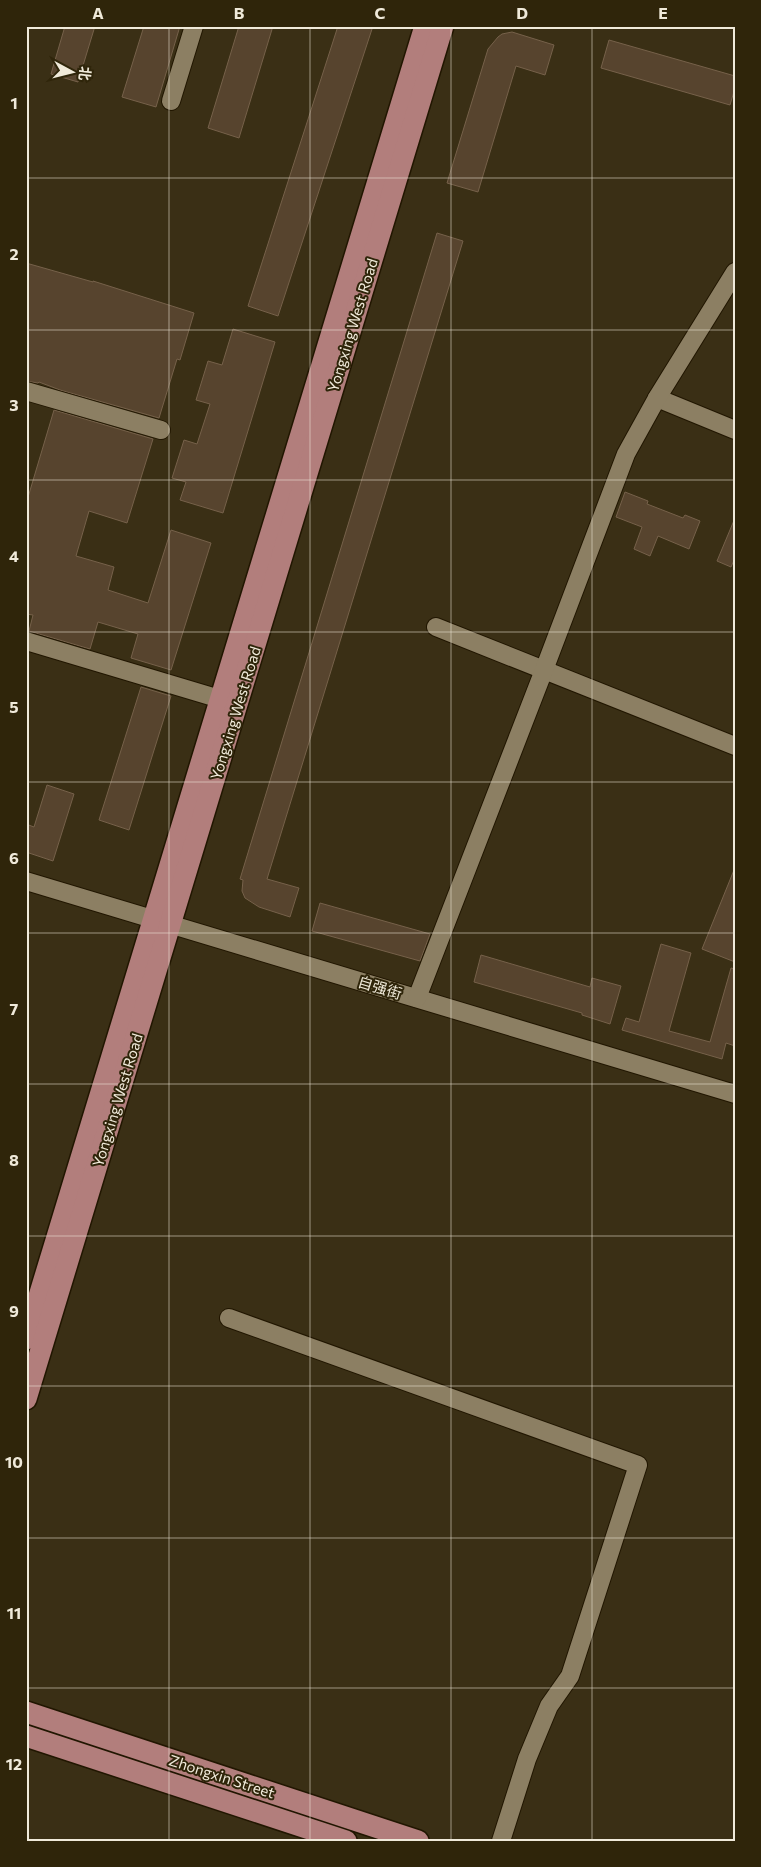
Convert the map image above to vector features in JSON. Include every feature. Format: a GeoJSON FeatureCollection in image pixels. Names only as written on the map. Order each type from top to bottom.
{"type":"FeatureCollection","features":[{"type":"Feature","properties":{"kind":"main road","name":"Yongxing West Road"},"geometry":{"type":"LineString","coordinates":[[26,1399],[162,922],[220,699],[425,26]]}},
{"type":"Feature","properties":{"kind":"main road","name":"Yongxing West Road"},"geometry":{"type":"LineString","coordinates":[[26,1339],[162,922],[444,26]]}},
{"type":"Feature","properties":{"kind":"main road","name":"Zhongxin Street"},"geometry":{"type":"LineString","coordinates":[[26,1712],[418,1841]]}},
{"type":"Feature","properties":{"kind":"main road","name":"Zhongxin Street"},"geometry":{"type":"LineString","coordinates":[[26,1736],[346,1841]]}},
{"type":"Feature","properties":{"kind":"street"},"geometry":{"type":"LineString","coordinates":[[171,102],[194,26]]}},
{"type":"Feature","properties":{"kind":"street"},"geometry":{"type":"LineString","coordinates":[[417,998],[626,454],[657,398],[735,272]]}},
{"type":"Feature","properties":{"kind":"street"},"geometry":{"type":"LineString","coordinates":[[26,391],[161,430]]}},
{"type":"Feature","properties":{"kind":"street"},"geometry":{"type":"LineString","coordinates":[[657,398],[735,430]]}},
{"type":"Feature","properties":{"kind":"street"},"geometry":{"type":"LineString","coordinates":[[436,627],[735,746]]}},
{"type":"Feature","properties":{"kind":"street"},"geometry":{"type":"LineString","coordinates":[[26,641],[220,699]]}},
{"type":"Feature","properties":{"kind":"street","name":"自强街"},"geometry":{"type":"LineString","coordinates":[[26,881],[735,1094]]}},
{"type":"Feature","properties":{"kind":"street"},"geometry":{"type":"LineString","coordinates":[[229,1318],[638,1465],[570,1676],[549,1706],[527,1759],[501,1841]]}},
{"type":"Feature","properties":{"kind":"building"},"geometry":{"type":"Polygon","coordinates":[[[65,26],[95,26],[78,82],[51,74],[65,26]]]}},
{"type":"Feature","properties":{"kind":"building"},"geometry":{"type":"Polygon","coordinates":[[[144,26],[180,26],[156,107],[122,97],[144,26]]]}},
{"type":"Feature","properties":{"kind":"building"},"geometry":{"type":"Polygon","coordinates":[[[239,26],[273,26],[239,138],[208,128],[239,26]]]}},
{"type":"Feature","properties":{"kind":"building"},"geometry":{"type":"Polygon","coordinates":[[[338,26],[373,26],[278,316],[248,306],[338,26]]]}},
{"type":"Feature","properties":{"kind":"building"},"geometry":{"type":"Polygon","coordinates":[[[512,32],[554,45],[545,75],[516,66],[478,192],[447,183],[488,49],[502,34],[512,32]]]}},
{"type":"Feature","properties":{"kind":"building"},"geometry":{"type":"Polygon","coordinates":[[[609,40],[735,76],[735,88],[730,105],[601,68],[609,40]]]}},
{"type":"Feature","properties":{"kind":"building"},"geometry":{"type":"Polygon","coordinates":[[[437,233],[463,241],[267,879],[299,888],[290,917],[259,907],[245,898],[242,891],[243,880],[240,879],[437,233]]]}},
{"type":"Feature","properties":{"kind":"building"},"geometry":{"type":"Polygon","coordinates":[[[26,263],[93,281],[194,313],[180,360],[177,359],[159,418],[60,390],[39,382],[26,381],[26,263]]]}},
{"type":"Feature","properties":{"kind":"building"},"geometry":{"type":"Polygon","coordinates":[[[233,329],[275,342],[223,513],[180,500],[186,482],[172,478],[184,440],[197,444],[210,404],[196,400],[208,361],[222,365],[233,329]]]}},
{"type":"Feature","properties":{"kind":"building"},"geometry":{"type":"Polygon","coordinates":[[[54,410],[153,439],[127,523],[89,511],[76,556],[114,567],[108,590],[148,603],[171,530],[211,543],[171,670],[131,658],[138,634],[98,622],[90,649],[29,631],[33,615],[26,614],[26,504],[54,410]]]}},
{"type":"Feature","properties":{"kind":"building"},"geometry":{"type":"Polygon","coordinates":[[[625,492],[648,501],[647,504],[683,518],[685,515],[700,521],[689,549],[658,536],[650,556],[634,549],[642,527],[616,517],[625,492]]]}},
{"type":"Feature","properties":{"kind":"building"},"geometry":{"type":"Polygon","coordinates":[[[735,518],[735,558],[731,567],[717,561],[735,518]]]}},
{"type":"Feature","properties":{"kind":"building"},"geometry":{"type":"Polygon","coordinates":[[[141,687],[171,696],[129,830],[99,820],[141,687]]]}},
{"type":"Feature","properties":{"kind":"building"},"geometry":{"type":"Polygon","coordinates":[[[47,785],[74,794],[53,861],[26,852],[26,824],[34,827],[47,785]]]}},
{"type":"Feature","properties":{"kind":"building"},"geometry":{"type":"Polygon","coordinates":[[[735,870],[735,962],[702,949],[735,870]]]}},
{"type":"Feature","properties":{"kind":"building"},"geometry":{"type":"Polygon","coordinates":[[[320,903],[430,934],[420,961],[312,931],[320,903]]]}},
{"type":"Feature","properties":{"kind":"building"},"geometry":{"type":"Polygon","coordinates":[[[661,944],[691,953],[669,1031],[710,1042],[731,968],[735,969],[735,1046],[726,1043],[722,1059],[622,1030],[626,1018],[639,1022],[661,944]]]}},
{"type":"Feature","properties":{"kind":"building"},"geometry":{"type":"Polygon","coordinates":[[[481,955],[590,987],[592,978],[621,986],[610,1024],[582,1015],[582,1013],[474,982],[481,955]]]}}]}
